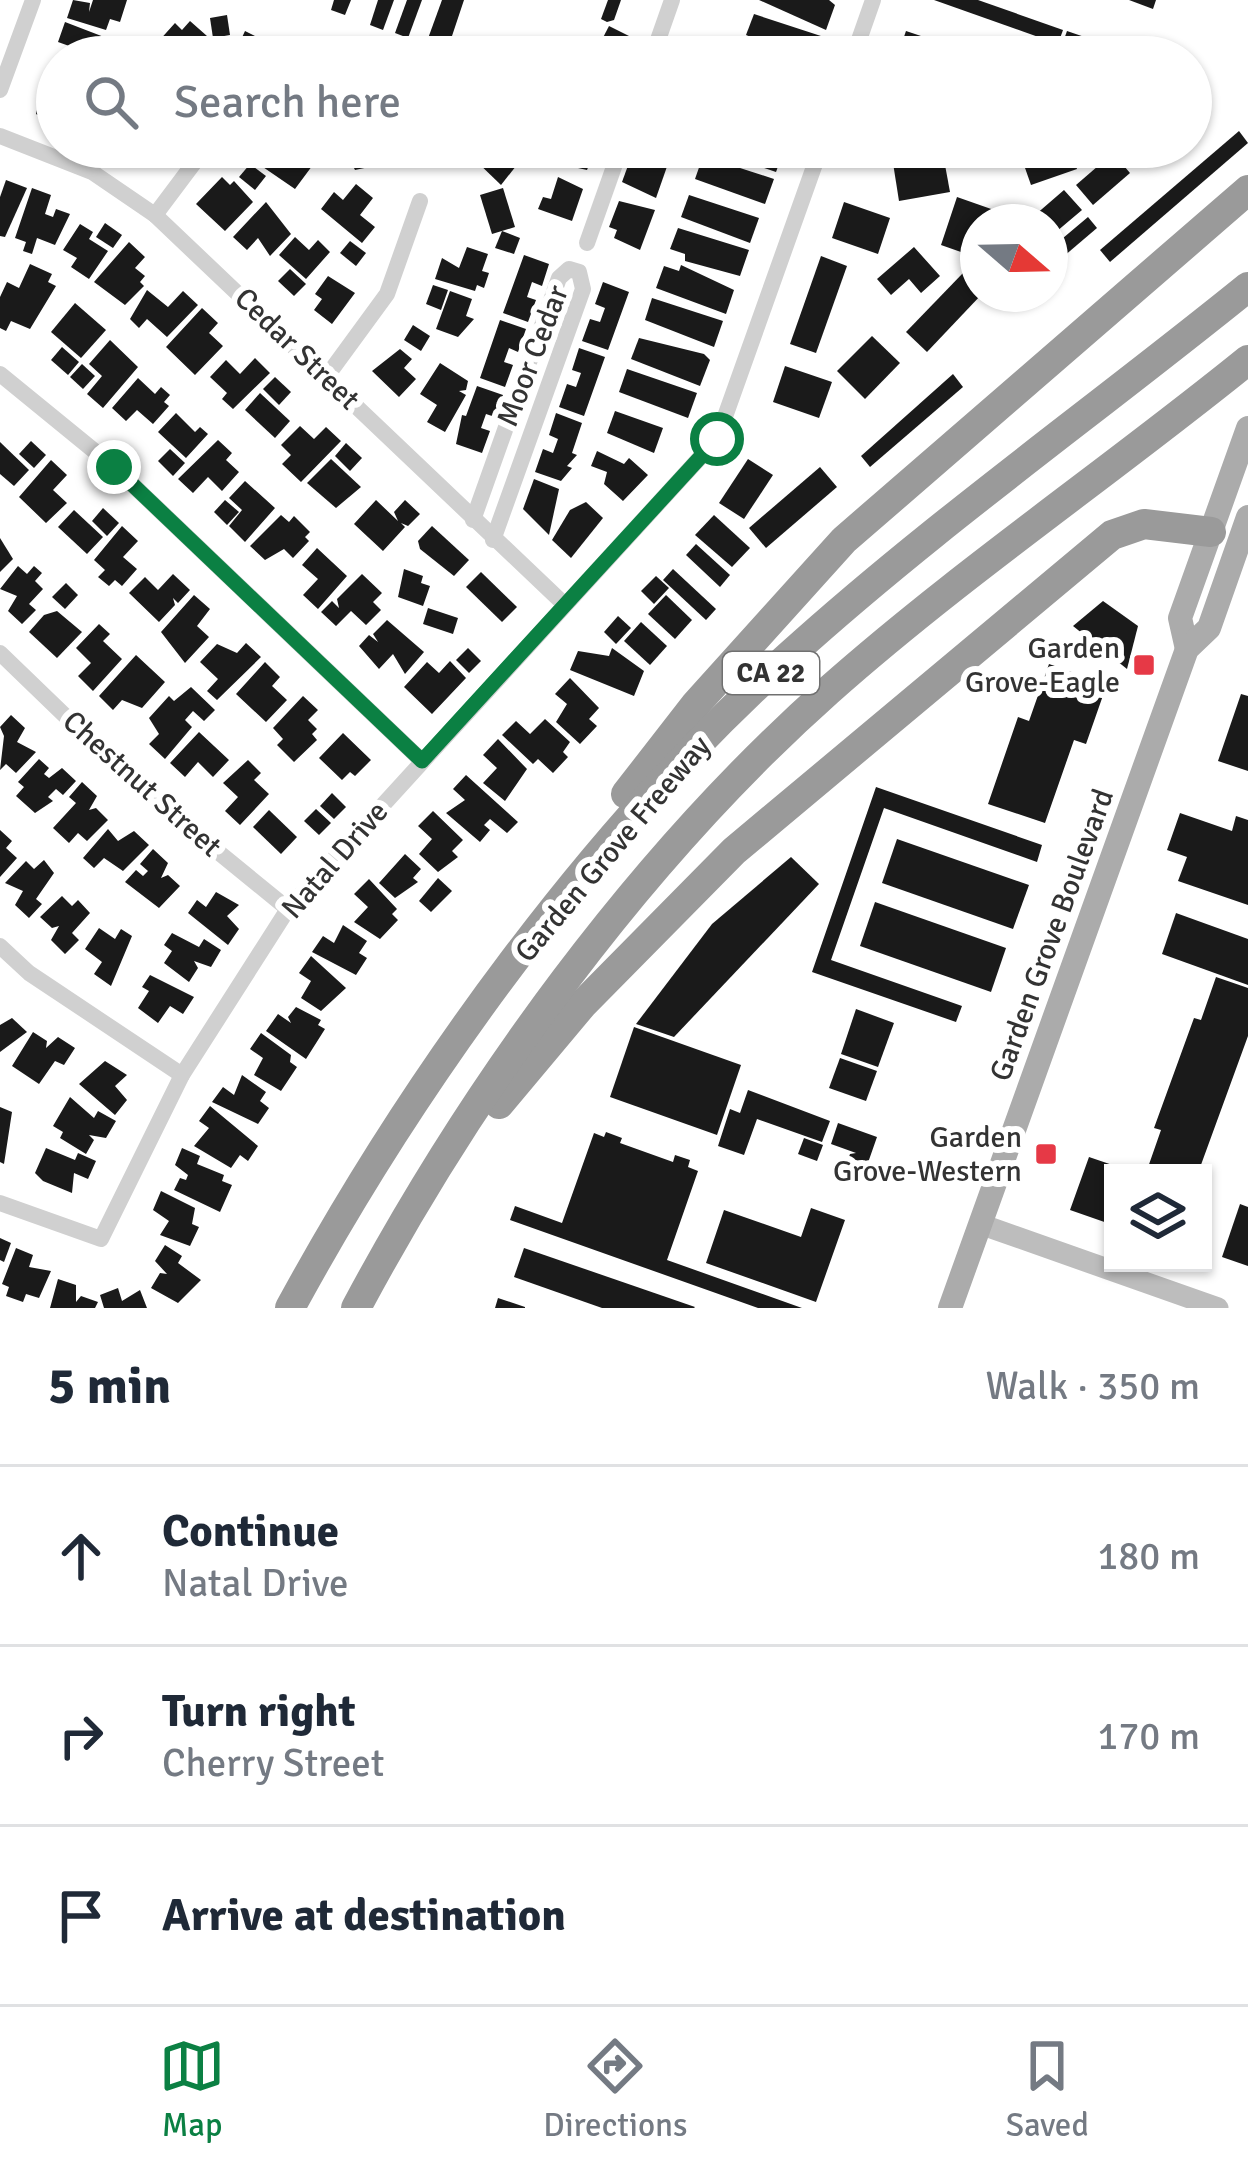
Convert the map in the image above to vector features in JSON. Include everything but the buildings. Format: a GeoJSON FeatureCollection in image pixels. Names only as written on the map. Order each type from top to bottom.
{"type":"FeatureCollection","features":[{"type":"Feature","properties":{"kind":"highway"},"geometry":{"type":"LineString","coordinates":[[392,1128],[577,856],[697,704],[799,589],[900,487],[1248,190]]}},
{"type":"Feature","properties":{"kind":"highway","name":"Garden Grove Freeway"},"geometry":{"type":"LineString","coordinates":[[290,1308],[392,1128],[663,780],[770,674],[927,535],[1240,294]]}},
{"type":"Feature","properties":{"kind":"highway","name":"Garden Grove Freeway"},"geometry":{"type":"LineString","coordinates":[[356,1308],[403,1219],[519,1045],[622,912],[717,802],[827,692],[1248,360]]}},
{"type":"Feature","properties":{"kind":"highway"},"geometry":{"type":"LineString","coordinates":[[403,1219],[650,932],[814,781],[1112,535],[1144,524],[1237,533]]}},
{"type":"Feature","properties":{"kind":"main road","name":"Garden Grove Boulevard"},"geometry":{"type":"LineString","coordinates":[[950,1308],[1186,649],[1180,619],[1237,533],[1248,428]]}},
{"type":"Feature","properties":{"kind":"street"},"geometry":{"type":"LineString","coordinates":[[0,90],[33,0]]}},
{"type":"Feature","properties":{"kind":"street"},"geometry":{"type":"LineString","coordinates":[[659,36],[672,0]]}},
{"type":"Feature","properties":{"kind":"street"},"geometry":{"type":"LineString","coordinates":[[860,36],[873,0]]}},
{"type":"Feature","properties":{"kind":"street","name":"Cedar Street"},"geometry":{"type":"LineString","coordinates":[[0,136],[36,150]]}},
{"type":"Feature","properties":{"kind":"street","name":"Cedar Street"},"geometry":{"type":"LineString","coordinates":[[82,168],[155,214],[565,605]]}},
{"type":"Feature","properties":{"kind":"street"},"geometry":{"type":"LineString","coordinates":[[155,214],[190,168]]}},
{"type":"Feature","properties":{"kind":"street"},"geometry":{"type":"LineString","coordinates":[[587,243],[614,168]]}},
{"type":"Feature","properties":{"kind":"street","name":"Natal Drive"},"geometry":{"type":"LineString","coordinates":[[0,1203],[101,1239],[182,1075],[288,909],[717,439],[814,168]]}},
{"type":"Feature","properties":{"kind":"street"},"geometry":{"type":"LineString","coordinates":[[327,376],[387,294],[420,201]]}},
{"type":"Feature","properties":{"kind":"street","name":"Moor Cedar"},"geometry":{"type":"LineString","coordinates":[[473,520],[560,278],[568,269],[579,272],[584,289],[493,540]]}},
{"type":"Feature","properties":{"kind":"street"},"geometry":{"type":"LineString","coordinates":[[0,374],[114,467],[422,761]]}},
{"type":"Feature","properties":{"kind":"street","name":"Chestnut Street"},"geometry":{"type":"LineString","coordinates":[[0,652],[140,789],[288,909]]}},
{"type":"Feature","properties":{"kind":"street"},"geometry":{"type":"LineString","coordinates":[[0,946],[29,973],[182,1075]]}},
{"type":"Feature","properties":{"kind":"street"},"geometry":{"type":"LineString","coordinates":[[980,1224],[1217,1308]]}},
{"type":"Feature","properties":{"kind":"place","name":"Garden Grove-Eagle"},"geometry":{"type":"Point","coordinates":[1144,665]}},
{"type":"Feature","properties":{"kind":"place","name":"Garden Grove-Western"},"geometry":{"type":"Point","coordinates":[1046,1154]}},
{"type":"Feature","properties":{"kind":"route"},"geometry":{"type":"LineString","coordinates":[[114,467],[422,761],[717,439]]}}]}
